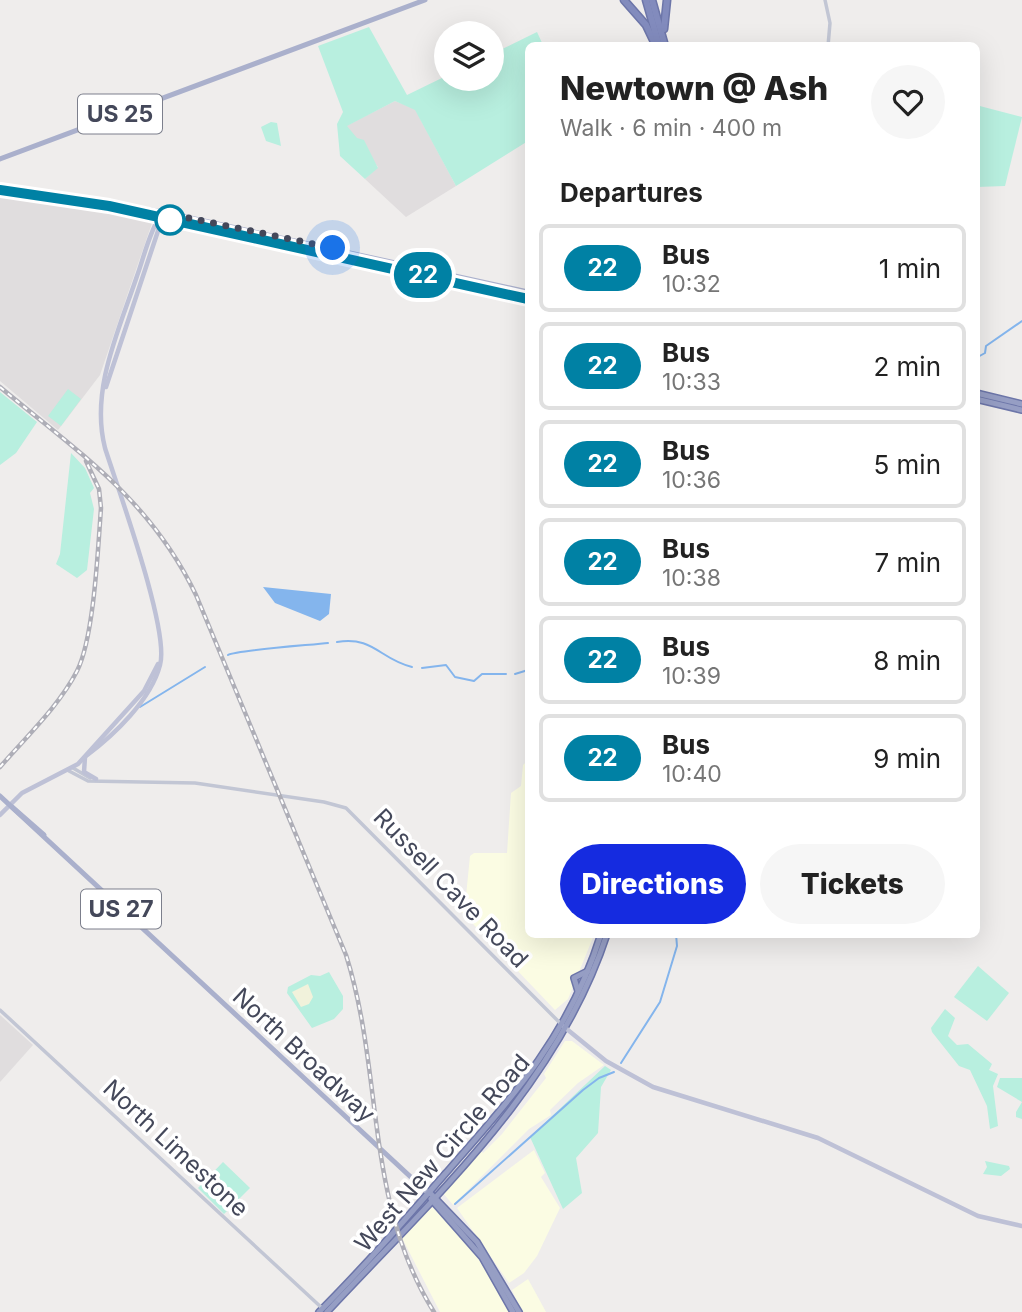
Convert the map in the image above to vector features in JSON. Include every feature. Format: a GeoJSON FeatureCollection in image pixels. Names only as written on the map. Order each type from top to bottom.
{"type":"FeatureCollection","features":[{"type":"Feature","properties":{"kind":"highway"},"geometry":{"type":"LineString","coordinates":[[624,0],[646,25],[655,42]]}},
{"type":"Feature","properties":{"kind":"highway"},"geometry":{"type":"LineString","coordinates":[[646,0],[656,42]]}},
{"type":"Feature","properties":{"kind":"highway"},"geometry":{"type":"LineString","coordinates":[[653,0],[664,42]]}},
{"type":"Feature","properties":{"kind":"highway"},"geometry":{"type":"LineString","coordinates":[[665,42],[667,0]]}},
{"type":"Feature","properties":{"kind":"highway"},"geometry":{"type":"LineString","coordinates":[[980,394],[1022,404]]}},
{"type":"Feature","properties":{"kind":"highway"},"geometry":{"type":"LineString","coordinates":[[980,400],[1022,410]]}},
{"type":"Feature","properties":{"kind":"highway","name":"West New Circle Road"},"geometry":{"type":"LineString","coordinates":[[565,1027],[600,938]]}},
{"type":"Feature","properties":{"kind":"highway","name":"West New Circle Road"},"geometry":{"type":"LineString","coordinates":[[324,1311],[431,1196],[522,1087],[565,1027],[591,980],[606,938]]}},
{"type":"Feature","properties":{"kind":"highway"},"geometry":{"type":"LineString","coordinates":[[579,993],[574,978],[588,971]]}},
{"type":"Feature","properties":{"kind":"highway","name":"North Broadway"},"geometry":{"type":"LineString","coordinates":[[431,1196],[482,1257],[513,1312]]}},
{"type":"Feature","properties":{"kind":"highway","name":"North Broadway"},"geometry":{"type":"LineString","coordinates":[[431,1196],[482,1248],[519,1312]]}},
{"type":"Feature","properties":{"kind":"main road","name":"US 25"},"geometry":{"type":"LineString","coordinates":[[0,159],[425,0]]}},
{"type":"Feature","properties":{"kind":"main road"},"geometry":{"type":"LineString","coordinates":[[0,188],[161,216],[525,291]]}},
{"type":"Feature","properties":{"kind":"main road"},"geometry":{"type":"LineString","coordinates":[[0,815],[31,788],[71,770],[148,691],[160,666],[160,627],[103,439],[102,398],[114,342],[161,216]]}},
{"type":"Feature","properties":{"kind":"main road"},"geometry":{"type":"LineString","coordinates":[[385,263],[525,298]]}},
{"type":"Feature","properties":{"kind":"main road"},"geometry":{"type":"LineString","coordinates":[[86,756],[84,772],[93,779]]}},
{"type":"Feature","properties":{"kind":"main road","name":"North Broadway"},"geometry":{"type":"LineString","coordinates":[[0,796],[431,1196]]}},
{"type":"Feature","properties":{"kind":"main road","name":"Russell Cave Road"},"geometry":{"type":"LineString","coordinates":[[565,1027],[606,1061],[653,1087],[818,1139],[978,1216],[1022,1226]]}},
{"type":"Feature","properties":{"kind":"street"},"geometry":{"type":"LineString","coordinates":[[825,0],[830,23],[828,42]]}},
{"type":"Feature","properties":{"kind":"street","name":"Russell Cave Road"},"geometry":{"type":"LineString","coordinates":[[71,770],[93,779],[195,783],[324,802],[346,808],[565,1027]]}},
{"type":"Feature","properties":{"kind":"street","name":"North Limestone"},"geometry":{"type":"LineString","coordinates":[[0,1010],[324,1311]]}},
{"type":"Feature","properties":{"kind":"shaded area"},"geometry":{"type":"Polygon","coordinates":[[[369,27],[407,95],[434,82],[434,91],[504,91],[504,48],[537,32],[542,42],[525,42],[525,143],[456,186],[415,110],[395,101],[347,126],[357,138],[364,140],[378,168],[365,179],[340,156],[337,124],[343,112],[318,46],[369,27]]]}},
{"type":"Feature","properties":{"kind":"shaded area"},"geometry":{"type":"Polygon","coordinates":[[[395,101],[415,109],[456,186],[406,217],[365,179],[378,167],[346,126],[395,101]]]}},
{"type":"Feature","properties":{"kind":"shaded area"},"geometry":{"type":"Polygon","coordinates":[[[980,106],[1022,117],[1005,186],[980,187],[980,106]]]}},
{"type":"Feature","properties":{"kind":"shaded area"},"geometry":{"type":"Polygon","coordinates":[[[271,122],[277,123],[281,146],[266,141],[261,127],[271,122]]]}},
{"type":"Feature","properties":{"kind":"shaded area"},"geometry":{"type":"Polygon","coordinates":[[[0,193],[121,211],[152,223],[100,375],[58,430],[0,381],[0,193]]]}},
{"type":"Feature","properties":{"kind":"shaded area"},"geometry":{"type":"Polygon","coordinates":[[[68,389],[81,399],[61,426],[48,416],[68,389]]]}},
{"type":"Feature","properties":{"kind":"shaded area"},"geometry":{"type":"Polygon","coordinates":[[[0,392],[37,422],[16,453],[0,465],[0,392]]]}},
{"type":"Feature","properties":{"kind":"shaded area"},"geometry":{"type":"Polygon","coordinates":[[[71,453],[85,468],[94,488],[90,493],[94,509],[87,570],[77,578],[56,564],[60,554],[71,453]]]}},
{"type":"Feature","properties":{"kind":"shaded area"},"geometry":{"type":"Polygon","coordinates":[[[525,763],[525,938],[593,938],[568,999],[555,1010],[456,906],[466,896],[470,856],[474,853],[507,853],[511,793],[521,786],[525,763]]]}},
{"type":"Feature","properties":{"kind":"shaded area"},"geometry":{"type":"Polygon","coordinates":[[[978,966],[1009,993],[987,1021],[954,997],[978,966]]]}},
{"type":"Feature","properties":{"kind":"shaded area"},"geometry":{"type":"Polygon","coordinates":[[[329,972],[343,996],[343,1009],[334,1019],[312,1028],[287,993],[288,987],[311,975],[320,976],[329,972]]]}},
{"type":"Feature","properties":{"kind":"shaded area"},"geometry":{"type":"Polygon","coordinates":[[[945,1009],[955,1018],[948,1036],[957,1045],[968,1044],[992,1064],[989,1070],[998,1074],[993,1086],[998,1126],[990,1129],[987,1106],[970,1070],[959,1066],[932,1032],[931,1028],[945,1009]]]}},
{"type":"Feature","properties":{"kind":"shaded area"},"geometry":{"type":"Polygon","coordinates":[[[0,1015],[33,1045],[0,1082],[0,1015]]]}},
{"type":"Feature","properties":{"kind":"shaded area"},"geometry":{"type":"Polygon","coordinates":[[[565,1041],[572,1041],[604,1065],[578,1083],[550,1110],[551,1115],[529,1129],[453,1205],[443,1193],[480,1150],[483,1153],[502,1134],[546,1078],[544,1074],[565,1041]]]}},
{"type":"Feature","properties":{"kind":"shaded area"},"geometry":{"type":"Polygon","coordinates":[[[605,1066],[611,1070],[601,1087],[598,1133],[576,1158],[582,1193],[563,1209],[530,1137],[605,1066]]]}},
{"type":"Feature","properties":{"kind":"shaded area"},"geometry":{"type":"Polygon","coordinates":[[[1000,1078],[1022,1078],[1022,1102],[997,1087],[1000,1078]]]}},
{"type":"Feature","properties":{"kind":"shaded area"},"geometry":{"type":"Polygon","coordinates":[[[1022,1102],[1022,1119],[1016,1117],[1016,1112],[1022,1102]]]}},
{"type":"Feature","properties":{"kind":"shaded area"},"geometry":{"type":"Polygon","coordinates":[[[534,1150],[545,1173],[541,1177],[560,1208],[537,1256],[524,1273],[509,1283],[457,1208],[534,1150]]]}},
{"type":"Feature","properties":{"kind":"shaded area"},"geometry":{"type":"Polygon","coordinates":[[[985,1161],[1009,1166],[1010,1169],[1001,1176],[983,1174],[987,1167],[985,1161]]]}},
{"type":"Feature","properties":{"kind":"shaded area"},"geometry":{"type":"Polygon","coordinates":[[[223,1162],[250,1188],[224,1214],[198,1188],[223,1162]]]}},
{"type":"Feature","properties":{"kind":"shaded area"},"geometry":{"type":"Polygon","coordinates":[[[428,1207],[439,1209],[474,1248],[504,1296],[509,1312],[440,1312],[401,1236],[428,1207]]]}},
{"type":"Feature","properties":{"kind":"shaded area"},"geometry":{"type":"Polygon","coordinates":[[[528,1279],[546,1312],[522,1312],[512,1290],[528,1279]]]}},
{"type":"Feature","properties":{"kind":"sand"},"geometry":{"type":"Polygon","coordinates":[[[308,984],[313,997],[309,1004],[301,1007],[292,992],[308,984]]]}},
{"type":"Feature","properties":{"kind":"water"},"geometry":{"type":"Polygon","coordinates":[[[263,587],[331,594],[329,614],[320,621],[275,603],[263,587]]]}},
{"type":"Feature","properties":{"kind":"waterway"},"geometry":{"type":"LineString","coordinates":[[980,356],[985,353],[986,346],[1022,321]]}},
{"type":"Feature","properties":{"kind":"waterway"},"geometry":{"type":"LineString","coordinates":[[337,642],[360,642],[412,667]]}},
{"type":"Feature","properties":{"kind":"waterway"},"geometry":{"type":"LineString","coordinates":[[228,655],[328,643]]}},
{"type":"Feature","properties":{"kind":"waterway"},"geometry":{"type":"LineString","coordinates":[[422,668],[446,665],[455,677],[474,681],[482,674],[506,674]]}},
{"type":"Feature","properties":{"kind":"waterway"},"geometry":{"type":"LineString","coordinates":[[140,707],[205,667]]}},
{"type":"Feature","properties":{"kind":"waterway"},"geometry":{"type":"LineString","coordinates":[[515,674],[525,671]]}},
{"type":"Feature","properties":{"kind":"waterway"},"geometry":{"type":"LineString","coordinates":[[621,1063],[660,1002],[677,946],[676,938]]}},
{"type":"Feature","properties":{"kind":"waterway"},"geometry":{"type":"LineString","coordinates":[[455,1204],[583,1090],[599,1078],[614,1072]]}},
{"type":"Feature","properties":{"kind":"railway"},"geometry":{"type":"LineString","coordinates":[[0,387],[85,457],[135,504],[178,561],[196,595],[346,955],[358,1000],[385,1181],[396,1226],[412,1269],[434,1312]]}},
{"type":"Feature","properties":{"kind":"railway"},"geometry":{"type":"LineString","coordinates":[[0,767],[61,697],[83,656],[94,592],[101,508],[99,489],[86,461]]}},
{"type":"Feature","properties":{"kind":"bus line","name":"22"},"geometry":{"type":"LineString","coordinates":[[0,190],[109,206],[525,298]]}},
{"type":"Feature","properties":{"kind":"route"},"geometry":{"type":"LineString","coordinates":[[170,220],[170,214],[333,248]]}}]}
